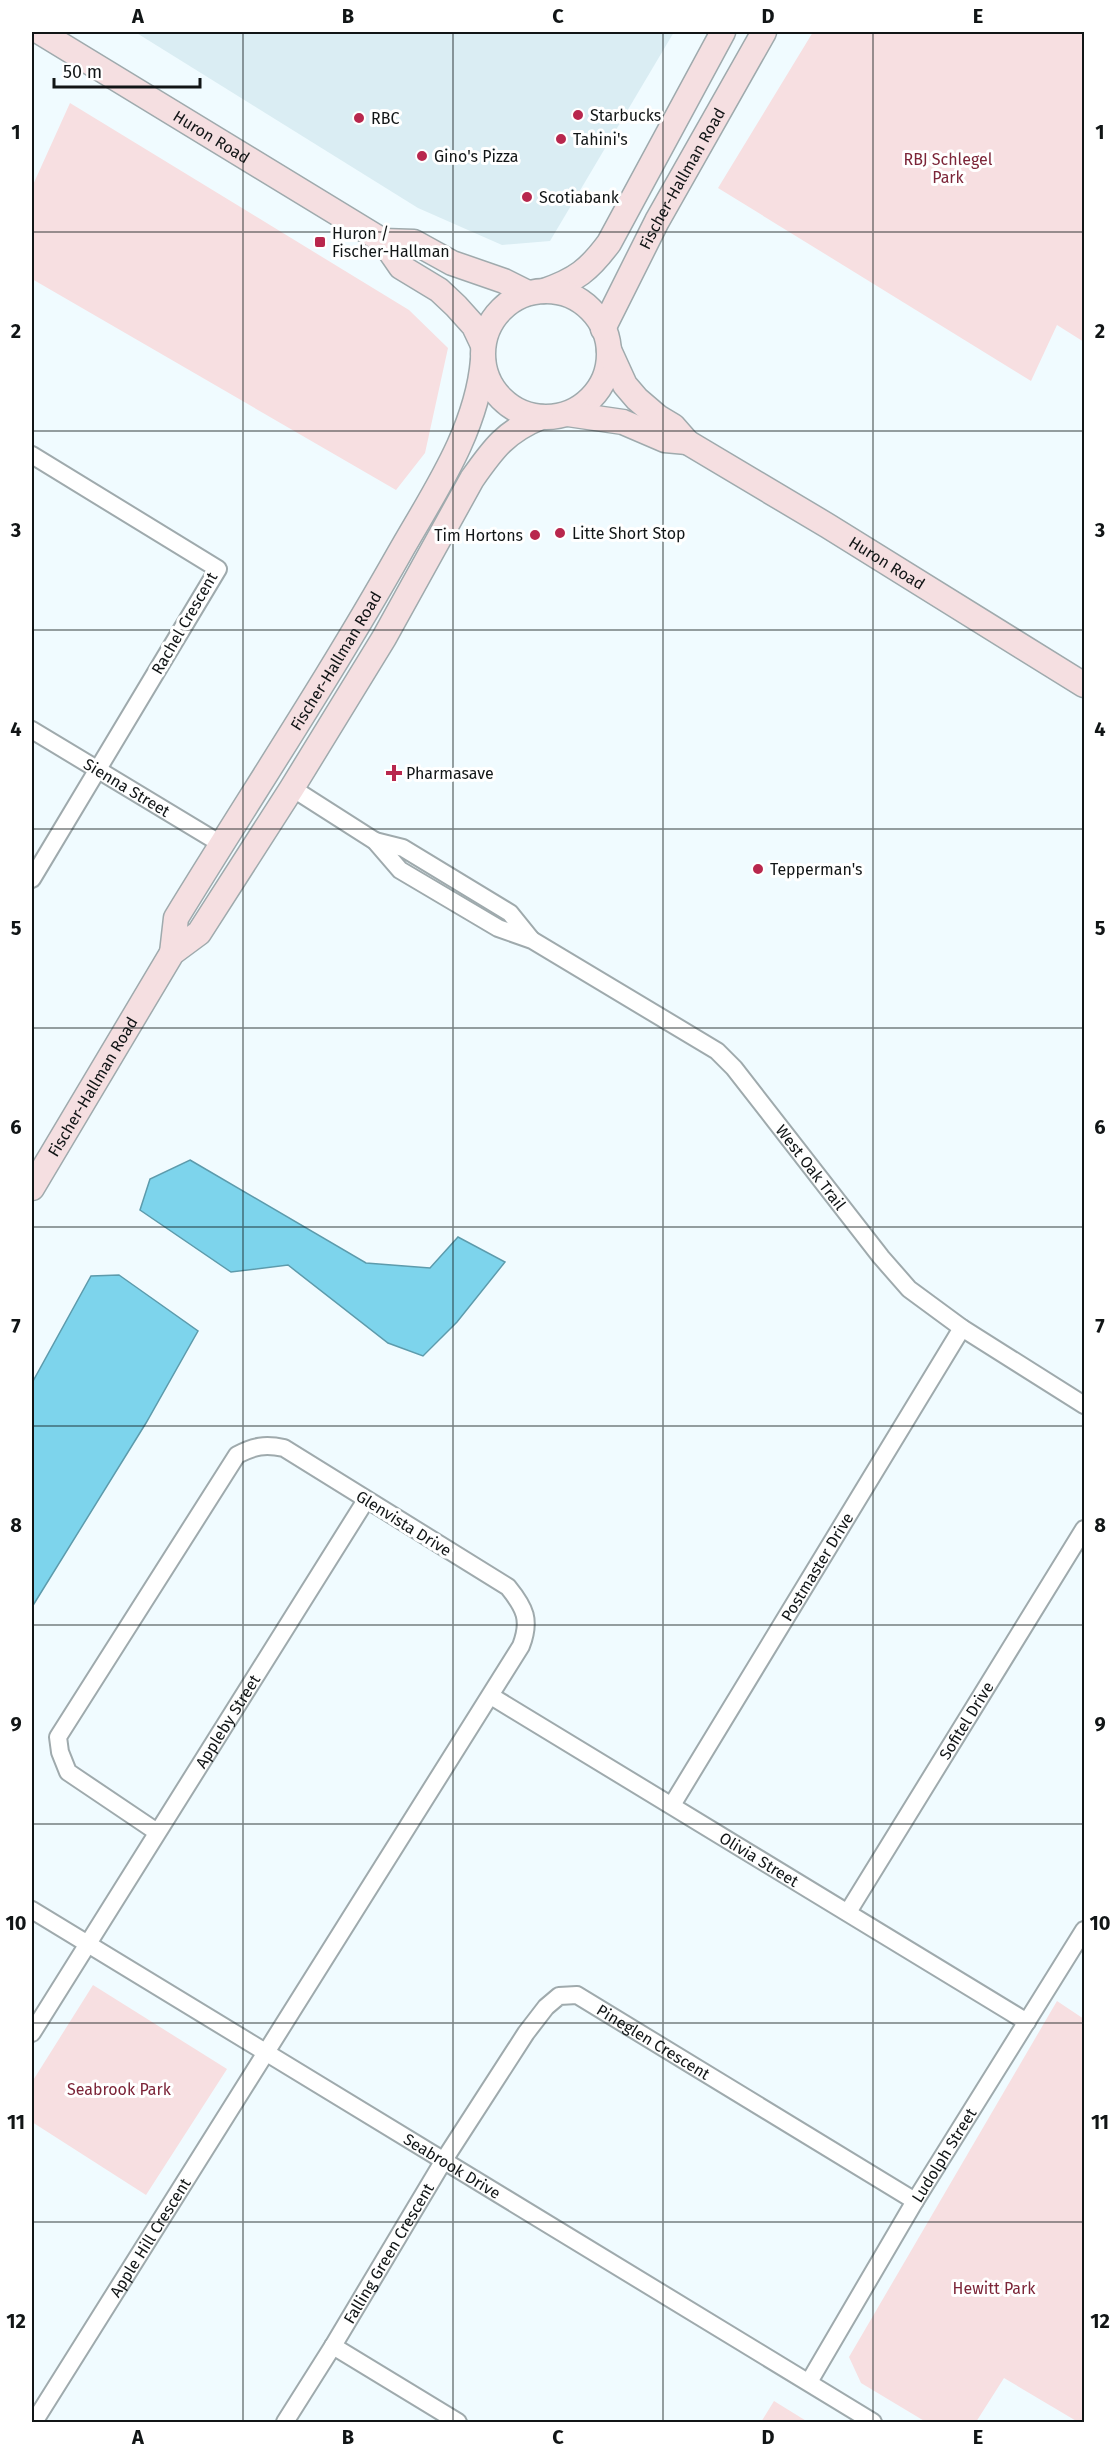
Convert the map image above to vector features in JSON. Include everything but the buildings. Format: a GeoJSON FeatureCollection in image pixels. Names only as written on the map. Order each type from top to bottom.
{"type":"FeatureCollection","features":[{"type":"Feature","properties":{"kind":"main road","name":"Huron Road"},"geometry":{"type":"LineString","coordinates":[[40,32],[383,241],[401,267],[439,290],[474,326],[483,353]]}},
{"type":"Feature","properties":{"kind":"main road","name":"Fischer-Hallman Road"},"geometry":{"type":"LineString","coordinates":[[536,292],[571,282],[596,261],[609,243],[723,32]]}},
{"type":"Feature","properties":{"kind":"main road","name":"Fischer-Hallman Road"},"geometry":{"type":"LineString","coordinates":[[606,340],[657,221],[764,32]]}},
{"type":"Feature","properties":{"kind":"main road","name":"Huron Road"},"geometry":{"type":"LineString","coordinates":[[383,241],[414,242],[452,263],[536,292]]}},
{"type":"Feature","properties":{"kind":"main road"},"geometry":{"type":"LineString","coordinates":[[536,292],[563,293],[580,301],[594,313],[606,340],[606,372],[596,393],[585,404],[568,414],[541,417],[511,407],[497,394],[487,379],[483,353],[491,322],[507,304],[536,292]]}},
{"type":"Feature","properties":{"kind":"main road","name":"Huron Road"},"geometry":{"type":"LineString","coordinates":[[606,340],[626,385],[637,399],[658,417],[673,426],[687,442],[828,526],[1084,685]]}},
{"type":"Feature","properties":{"kind":"main road","name":"Fischer-Hallman Road"},"geometry":{"type":"LineString","coordinates":[[172,953],[176,918],[357,628],[452,460],[469,423],[481,384],[483,353]]}},
{"type":"Feature","properties":{"kind":"main road","name":"Huron Road"},"geometry":{"type":"LineString","coordinates":[[568,414],[623,422],[665,440],[687,442]]}},
{"type":"Feature","properties":{"kind":"main road","name":"Fischer-Hallman Road"},"geometry":{"type":"LineString","coordinates":[[32,1188],[172,953],[200,933],[292,788],[384,638],[477,471],[488,455],[509,433],[541,417]]}},
{"type":"Feature","properties":{"kind":"main road"},"geometry":{"type":"LineString","coordinates":[[292,788],[291,767],[306,743],[301,720]]}},
{"type":"Feature","properties":{"kind":"street","name":"Rachel Crescent"},"geometry":{"type":"LineString","coordinates":[[32,455],[218,569],[98,770]]}},
{"type":"Feature","properties":{"kind":"street","name":"Sienna Street"},"geometry":{"type":"LineString","coordinates":[[32,730],[221,844]]}},
{"type":"Feature","properties":{"kind":"street"},"geometry":{"type":"LineString","coordinates":[[32,879],[98,770]]}},
{"type":"Feature","properties":{"kind":"street","name":"West Oak Trail"},"geometry":{"type":"LineString","coordinates":[[292,788],[375,841],[403,848],[510,914],[532,940],[717,1051],[734,1068],[896,1275],[924,1301],[962,1328],[1084,1405]]}},
{"type":"Feature","properties":{"kind":"street","name":"Postmaster Drive"},"geometry":{"type":"LineString","coordinates":[[672,1805],[962,1328]]}},
{"type":"Feature","properties":{"kind":"street","name":"Glenvista Drive"},"geometry":{"type":"LineString","coordinates":[[157,1832],[68,1772],[60,1752],[58,1737],[237,1455],[267,1444],[284,1448],[508,1587],[521,1604],[526,1618],[527,1632],[521,1646],[267,2054]]}},
{"type":"Feature","properties":{"kind":"street","name":"Appleby Street"},"geometry":{"type":"LineString","coordinates":[[88,1944],[366,1500]]}},
{"type":"Feature","properties":{"kind":"street","name":"Sofitel Drive"},"geometry":{"type":"LineString","coordinates":[[848,1912],[1084,1529]]}},
{"type":"Feature","properties":{"kind":"street","name":"Olivia Street"},"geometry":{"type":"LineString","coordinates":[[491,1696],[1027,2022]]}},
{"type":"Feature","properties":{"kind":"street","name":"Seabrook Drive"},"geometry":{"type":"LineString","coordinates":[[32,1910],[873,2422]]}},
{"type":"Feature","properties":{"kind":"street","name":"Ludolph Street"},"geometry":{"type":"LineString","coordinates":[[809,2382],[915,2200],[1084,1930]]}},
{"type":"Feature","properties":{"kind":"street"},"geometry":{"type":"LineString","coordinates":[[32,2033],[88,1944]]}},
{"type":"Feature","properties":{"kind":"street","name":"Pineglen Crescent"},"geometry":{"type":"LineString","coordinates":[[444,2160],[526,2033],[546,2007],[559,1996],[577,1995],[915,2200]]}},
{"type":"Feature","properties":{"kind":"street","name":"Apple Hill Crescent"},"geometry":{"type":"LineString","coordinates":[[34,2422],[267,2054]]}},
{"type":"Feature","properties":{"kind":"street","name":"Falling Green Crescent"},"geometry":{"type":"LineString","coordinates":[[285,2422],[444,2160]]}},
{"type":"Feature","properties":{"kind":"street"},"geometry":{"type":"LineString","coordinates":[[333,2346],[458,2422]]}},
{"type":"Feature","properties":{"kind":"shaded area"},"geometry":{"type":"Polygon","coordinates":[[[135,32],[674,32],[550,241],[502,245],[418,208],[135,32]]]}},
{"type":"Feature","properties":{"kind":"green space","name":"RBJ Schlegel Park"},"geometry":{"type":"Polygon","coordinates":[[[813,32],[1084,32],[1084,342],[1057,325],[1031,381],[718,188],[813,32]]]}},
{"type":"Feature","properties":{"kind":"green space"},"geometry":{"type":"Polygon","coordinates":[[[70,103],[409,310],[448,348],[425,453],[396,490],[32,279],[32,187],[70,103]]]}},
{"type":"Feature","properties":{"kind":"green space","name":"Seabrook Park"},"geometry":{"type":"Polygon","coordinates":[[[93,1985],[227,2069],[146,2195],[32,2122],[32,2082],[93,1985]]]}},
{"type":"Feature","properties":{"kind":"green space","name":"Hewitt Park"},"geometry":{"type":"Polygon","coordinates":[[[1057,2001],[1084,2019],[1084,2422],[1078,2422],[1004,2378],[976,2422],[926,2422],[861,2383],[849,2357],[1057,2001]]]}},
{"type":"Feature","properties":{"kind":"green space"},"geometry":{"type":"Polygon","coordinates":[[[774,2401],[808,2422],[761,2422],[774,2401]]]}},
{"type":"Feature","properties":{"kind":"water"},"geometry":{"type":"Polygon","coordinates":[[[190,1160],[366,1263],[430,1268],[458,1237],[505,1262],[457,1322],[423,1356],[388,1343],[288,1265],[231,1272],[140,1210],[150,1179],[190,1160]]]}},
{"type":"Feature","properties":{"kind":"water"},"geometry":{"type":"Polygon","coordinates":[[[119,1275],[198,1331],[146,1423],[32,1607],[32,1383],[91,1276],[119,1275]]]}},
{"type":"Feature","properties":{"kind":"place","name":"Starbucks"},"geometry":{"type":"Point","coordinates":[578,115]}},
{"type":"Feature","properties":{"kind":"place","name":"RBC"},"geometry":{"type":"Point","coordinates":[359,118]}},
{"type":"Feature","properties":{"kind":"place","name":"Tahini's"},"geometry":{"type":"Point","coordinates":[561,139]}},
{"type":"Feature","properties":{"kind":"place","name":"Gino's Pizza"},"geometry":{"type":"Point","coordinates":[422,156]}},
{"type":"Feature","properties":{"kind":"place","name":"Scotiabank"},"geometry":{"type":"Point","coordinates":[527,197]}},
{"type":"Feature","properties":{"kind":"place","name":"Huron / Fischer-Hallman"},"geometry":{"type":"Point","coordinates":[320,242]}},
{"type":"Feature","properties":{"kind":"place","name":"Litte Short Stop"},"geometry":{"type":"Point","coordinates":[560,533]}},
{"type":"Feature","properties":{"kind":"place","name":"Tim Hortons"},"geometry":{"type":"Point","coordinates":[535,535]}},
{"type":"Feature","properties":{"kind":"place","name":"Pharmasave"},"geometry":{"type":"Point","coordinates":[394,773]}},
{"type":"Feature","properties":{"kind":"place","name":"Tepperman's"},"geometry":{"type":"Point","coordinates":[758,869]}}]}
